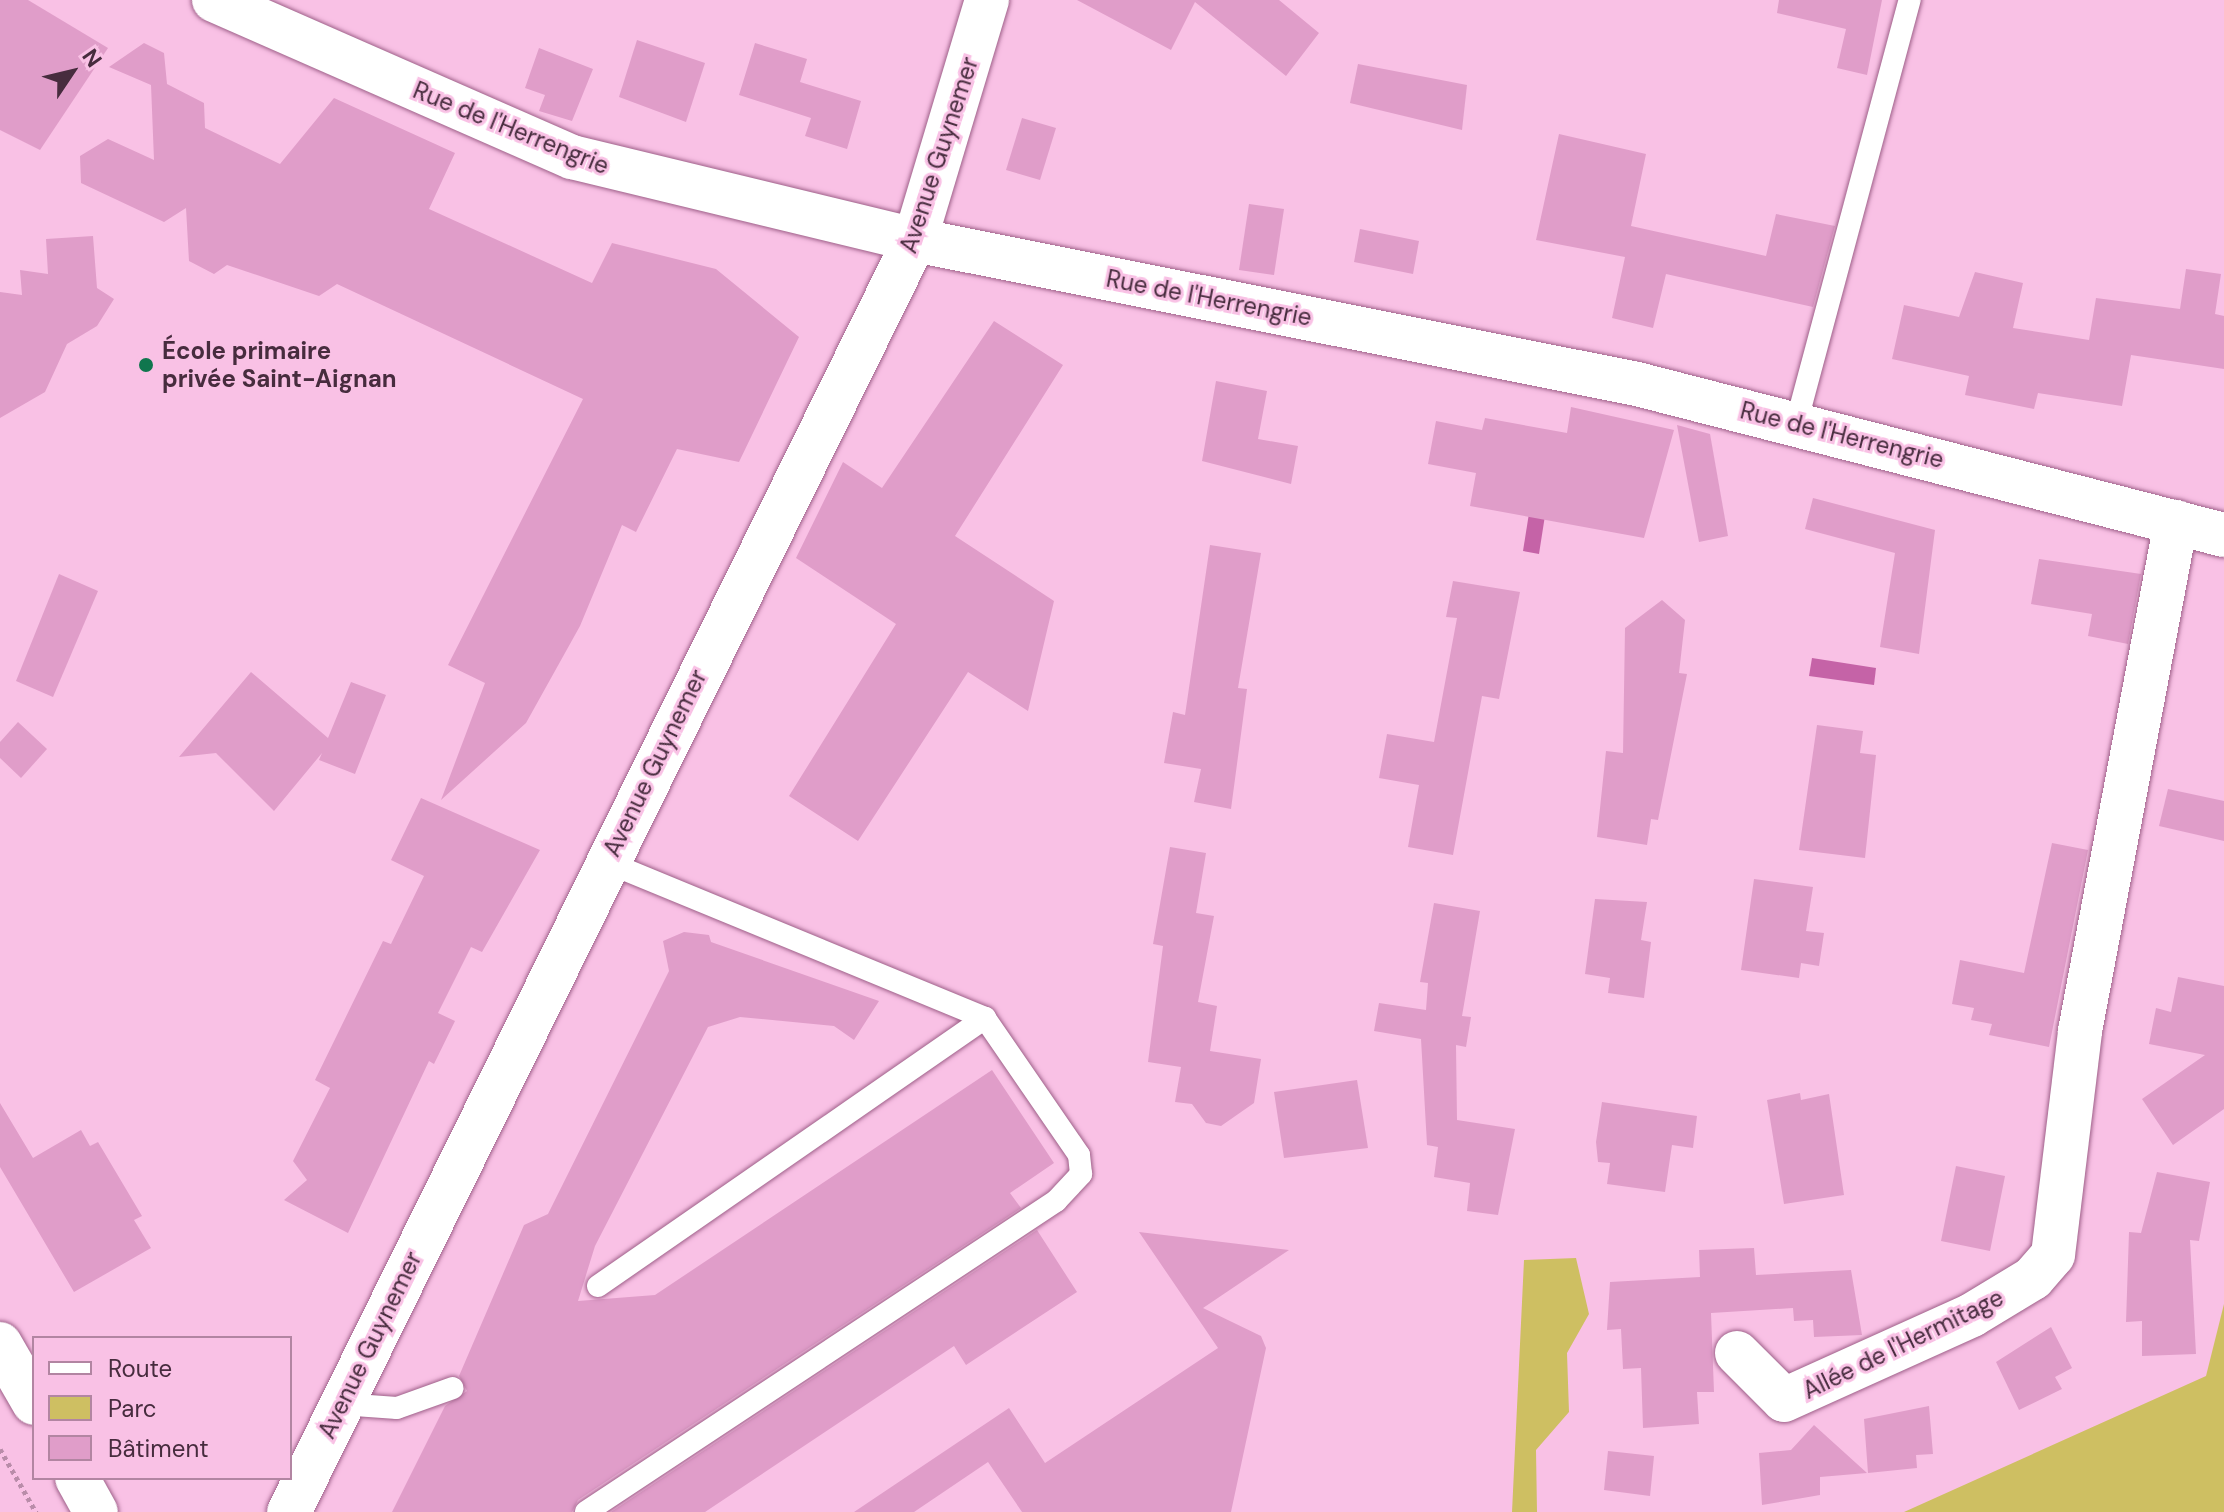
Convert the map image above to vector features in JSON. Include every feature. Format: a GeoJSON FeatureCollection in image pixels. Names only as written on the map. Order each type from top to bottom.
{"type":"FeatureCollection","features":[{"type":"Feature","properties":{"kind":"street","name":"Rue de l'Herrengrie"},"geometry":{"type":"LineString","coordinates":[[214,0],[572,157],[915,240],[1637,384],[2224,535]]}},
{"type":"Feature","properties":{"kind":"street","name":"Avenue Guynemer"},"geometry":{"type":"LineString","coordinates":[[289,1512],[606,862],[915,240],[987,0]]}},
{"type":"Feature","properties":{"kind":"street","name":"Allée de l'Hermitage"},"geometry":{"type":"LineString","coordinates":[[1737,1353],[1774,1396],[1795,1396],[2021,1286],[2045,1267],[2057,1233],[2080,1031],[2176,522]]}},
{"type":"Feature","properties":{"kind":"street"},"geometry":{"type":"LineString","coordinates":[[0,1344],[32,1400]]}},
{"type":"Feature","properties":{"kind":"street"},"geometry":{"type":"LineString","coordinates":[[78,1480],[96,1512]]}},
{"type":"Feature","properties":{"kind":"lane"},"geometry":{"type":"LineString","coordinates":[[1796,424],[1910,0]]}},
{"type":"Feature","properties":{"kind":"lane"},"geometry":{"type":"LineString","coordinates":[[586,1512],[1072,1188],[1081,1174],[1079,1155],[985,1018],[606,862]]}},
{"type":"Feature","properties":{"kind":"lane"},"geometry":{"type":"LineString","coordinates":[[598,1286],[985,1018]]}},
{"type":"Feature","properties":{"kind":"lane"},"geometry":{"type":"LineString","coordinates":[[341,1404],[397,1408],[453,1388]]}},
{"type":"Feature","properties":{"kind":"path"},"geometry":{"type":"LineString","coordinates":[[0,1449],[36,1512]]}},
{"type":"Feature","properties":{"kind":"green space"},"geometry":{"type":"Polygon","coordinates":[[[1576,1258],[1589,1314],[1567,1353],[1569,1412],[1536,1450],[1537,1512],[1512,1512],[1524,1260],[1576,1258]]]}},
{"type":"Feature","properties":{"kind":"green space"},"geometry":{"type":"Polygon","coordinates":[[[2224,1304],[2224,1512],[1904,1512],[2206,1376],[2224,1304]]]}},
{"type":"Feature","properties":{"kind":"shaded area"},"geometry":{"type":"Polygon","coordinates":[[[1530,507],[1546,509],[1539,554],[1523,551],[1530,507]]]}},
{"type":"Feature","properties":{"kind":"shaded area"},"geometry":{"type":"Polygon","coordinates":[[[1812,658],[1876,668],[1874,685],[1809,676],[1812,658]]]}},
{"type":"Feature","properties":{"kind":"building"},"geometry":{"type":"Polygon","coordinates":[[[0,0],[28,0],[108,48],[40,150],[0,130],[0,0]]]}},
{"type":"Feature","properties":{"kind":"building"},"geometry":{"type":"Polygon","coordinates":[[[1077,0],[1279,0],[1319,33],[1286,76],[1195,2],[1171,50],[1077,0]]]}},
{"type":"Feature","properties":{"kind":"building"},"geometry":{"type":"Polygon","coordinates":[[[1779,0],[1882,0],[1867,75],[1837,68],[1846,29],[1777,13],[1779,0]]]}},
{"type":"Feature","properties":{"kind":"building"},"geometry":{"type":"Polygon","coordinates":[[[637,40],[705,63],[686,122],[619,97],[637,40]]]}},
{"type":"Feature","properties":{"kind":"building"},"geometry":{"type":"Polygon","coordinates":[[[144,43],[164,53],[167,84],[204,103],[205,128],[280,164],[334,98],[455,153],[429,209],[592,283],[612,243],[716,269],[799,337],[739,462],[677,449],[636,532],[622,525],[580,626],[526,723],[441,800],[485,683],[448,665],[583,399],[337,284],[319,296],[227,265],[214,274],[189,261],[186,208],[164,222],[81,183],[80,156],[108,139],[154,160],[151,85],[109,67],[144,43]]]}},
{"type":"Feature","properties":{"kind":"building"},"geometry":{"type":"Polygon","coordinates":[[[755,43],[807,59],[800,82],[861,101],[847,149],[805,136],[811,118],[739,95],[755,43]]]}},
{"type":"Feature","properties":{"kind":"building"},"geometry":{"type":"Polygon","coordinates":[[[539,48],[593,69],[572,121],[539,111],[545,95],[525,88],[539,48]]]}},
{"type":"Feature","properties":{"kind":"building"},"geometry":{"type":"Polygon","coordinates":[[[1358,64],[1467,85],[1462,130],[1350,103],[1358,64]]]}},
{"type":"Feature","properties":{"kind":"building"},"geometry":{"type":"Polygon","coordinates":[[[1022,118],[1056,128],[1040,180],[1006,170],[1022,118]]]}},
{"type":"Feature","properties":{"kind":"building"},"geometry":{"type":"Polygon","coordinates":[[[1559,134],[1646,154],[1631,226],[1766,256],[1776,214],[1835,226],[1813,307],[1666,274],[1653,328],[1612,318],[1625,257],[1536,240],[1559,134]]]}},
{"type":"Feature","properties":{"kind":"building"},"geometry":{"type":"Polygon","coordinates":[[[1249,204],[1284,209],[1274,275],[1239,270],[1249,204]]]}},
{"type":"Feature","properties":{"kind":"building"},"geometry":{"type":"Polygon","coordinates":[[[1360,229],[1419,241],[1413,274],[1354,262],[1360,229]]]}},
{"type":"Feature","properties":{"kind":"building"},"geometry":{"type":"Polygon","coordinates":[[[93,236],[97,288],[114,299],[97,326],[67,344],[45,392],[0,418],[0,292],[22,295],[20,270],[48,274],[46,239],[93,236]]]}},
{"type":"Feature","properties":{"kind":"building"},"geometry":{"type":"Polygon","coordinates":[[[2186,269],[2221,274],[2215,314],[2224,316],[2224,369],[2131,355],[2122,406],[2038,393],[2034,409],[1965,395],[1969,376],[1892,359],[1904,305],[1959,317],[1975,272],[2023,283],[2013,328],[2089,340],[2096,298],[2180,309],[2186,269]]]}},
{"type":"Feature","properties":{"kind":"building"},"geometry":{"type":"Polygon","coordinates":[[[994,321],[1063,365],[955,536],[1054,601],[1028,711],[968,672],[858,841],[789,796],[896,624],[796,558],[843,462],[882,488],[994,321]]]}},
{"type":"Feature","properties":{"kind":"building"},"geometry":{"type":"Polygon","coordinates":[[[1216,381],[1267,391],[1258,439],[1298,446],[1291,484],[1202,461],[1216,381]]]}},
{"type":"Feature","properties":{"kind":"building"},"geometry":{"type":"Polygon","coordinates":[[[1571,407],[1674,430],[1644,538],[1470,506],[1476,473],[1428,464],[1436,421],[1482,430],[1485,418],[1567,433],[1571,407]]]}},
{"type":"Feature","properties":{"kind":"building"},"geometry":{"type":"Polygon","coordinates":[[[1677,425],[1710,434],[1728,536],[1699,542],[1677,425]]]}},
{"type":"Feature","properties":{"kind":"building"},"geometry":{"type":"Polygon","coordinates":[[[1813,498],[1935,530],[1919,654],[1880,647],[1895,553],[1805,529],[1813,498]]]}},
{"type":"Feature","properties":{"kind":"building"},"geometry":{"type":"Polygon","coordinates":[[[1210,545],[1261,553],[1238,688],[1247,689],[1231,809],[1194,802],[1201,769],[1164,763],[1173,712],[1185,715],[1210,545]]]}},
{"type":"Feature","properties":{"kind":"building"},"geometry":{"type":"Polygon","coordinates":[[[2039,559],[2141,574],[2128,644],[2088,636],[2092,614],[2031,604],[2039,559]]]}},
{"type":"Feature","properties":{"kind":"building"},"geometry":{"type":"Polygon","coordinates":[[[59,574],[98,591],[53,697],[16,681],[59,574]]]}},
{"type":"Feature","properties":{"kind":"building"},"geometry":{"type":"Polygon","coordinates":[[[1453,581],[1520,592],[1499,699],[1482,696],[1453,855],[1408,847],[1419,785],[1379,778],[1387,734],[1434,742],[1457,618],[1446,617],[1453,581]]]}},
{"type":"Feature","properties":{"kind":"building"},"geometry":{"type":"Polygon","coordinates":[[[1662,600],[1685,620],[1679,673],[1687,674],[1658,820],[1651,819],[1647,845],[1597,837],[1606,751],[1623,753],[1625,628],[1662,600]]]}},
{"type":"Feature","properties":{"kind":"building"},"geometry":{"type":"Polygon","coordinates":[[[251,672],[328,738],[351,682],[386,695],[355,774],[319,760],[322,753],[274,811],[216,753],[179,757],[251,672]]]}},
{"type":"Feature","properties":{"kind":"building"},"geometry":{"type":"Polygon","coordinates":[[[18,722],[47,749],[21,778],[0,758],[0,742],[18,722]]]}},
{"type":"Feature","properties":{"kind":"building"},"geometry":{"type":"Polygon","coordinates":[[[1817,725],[1863,731],[1860,753],[1876,755],[1865,858],[1799,850],[1817,725]]]}},
{"type":"Feature","properties":{"kind":"building"},"geometry":{"type":"Polygon","coordinates":[[[2168,789],[2224,801],[2224,841],[2159,826],[2168,789]]]}},
{"type":"Feature","properties":{"kind":"building"},"geometry":{"type":"Polygon","coordinates":[[[421,798],[540,850],[482,952],[471,947],[438,1013],[455,1021],[434,1064],[429,1061],[348,1233],[284,1200],[307,1180],[293,1161],[330,1088],[315,1080],[383,941],[391,944],[424,876],[391,860],[421,798]]]}},
{"type":"Feature","properties":{"kind":"building"},"geometry":{"type":"Polygon","coordinates":[[[2052,843],[2088,850],[2049,1047],[1989,1035],[1992,1024],[1971,1020],[1974,1008],[1952,1004],[1960,960],[2024,973],[2052,843]]]}},
{"type":"Feature","properties":{"kind":"building"},"geometry":{"type":"Polygon","coordinates":[[[1170,847],[1206,853],[1196,913],[1214,916],[1198,1002],[1217,1006],[1210,1051],[1261,1059],[1254,1103],[1221,1126],[1206,1123],[1192,1104],[1175,1102],[1181,1067],[1148,1062],[1163,946],[1153,944],[1170,847]]]}},
{"type":"Feature","properties":{"kind":"building"},"geometry":{"type":"Polygon","coordinates":[[[1754,879],[1813,887],[1806,931],[1824,933],[1819,966],[1801,963],[1799,978],[1741,970],[1754,879]]]}},
{"type":"Feature","properties":{"kind":"building"},"geometry":{"type":"Polygon","coordinates":[[[1595,899],[1647,902],[1641,940],[1651,942],[1644,998],[1608,993],[1610,978],[1585,974],[1595,899]]]}},
{"type":"Feature","properties":{"kind":"building"},"geometry":{"type":"Polygon","coordinates":[[[1434,903],[1480,911],[1462,1016],[1471,1017],[1466,1047],[1456,1045],[1457,1120],[1515,1129],[1498,1215],[1467,1211],[1470,1183],[1434,1177],[1438,1147],[1427,1145],[1421,1039],[1374,1031],[1379,1003],[1426,1010],[1428,983],[1420,982],[1434,903]]]}},
{"type":"Feature","properties":{"kind":"building"},"geometry":{"type":"Polygon","coordinates":[[[684,932],[709,935],[711,942],[879,1001],[854,1040],[834,1026],[740,1017],[708,1027],[595,1246],[578,1301],[655,1295],[992,1070],[1054,1163],[1010,1193],[1021,1208],[578,1500],[572,1512],[392,1512],[445,1406],[467,1391],[459,1376],[524,1225],[548,1214],[669,971],[663,941],[684,932]]]}},
{"type":"Feature","properties":{"kind":"building"},"geometry":{"type":"Polygon","coordinates":[[[2178,977],[2224,986],[2224,1109],[2173,1145],[2142,1099],[2205,1055],[2149,1044],[2156,1008],[2171,1012],[2178,977]]]}},
{"type":"Feature","properties":{"kind":"building"},"geometry":{"type":"Polygon","coordinates":[[[1357,1080],[1368,1148],[1284,1158],[1274,1092],[1357,1080]]]}},
{"type":"Feature","properties":{"kind":"building"},"geometry":{"type":"Polygon","coordinates":[[[1800,1093],[1801,1100],[1829,1094],[1844,1195],[1784,1204],[1767,1100],[1800,1093]]]}},
{"type":"Feature","properties":{"kind":"building"},"geometry":{"type":"Polygon","coordinates":[[[1602,1102],[1697,1116],[1693,1148],[1672,1145],[1665,1192],[1607,1184],[1610,1163],[1598,1162],[1596,1142],[1602,1102]]]}},
{"type":"Feature","properties":{"kind":"building"},"geometry":{"type":"Polygon","coordinates":[[[0,1103],[33,1158],[81,1130],[90,1146],[98,1142],[142,1216],[134,1220],[151,1248],[74,1292],[0,1167],[0,1103]]]}},
{"type":"Feature","properties":{"kind":"building"},"geometry":{"type":"Polygon","coordinates":[[[1956,1166],[2005,1176],[1990,1251],[1941,1241],[1956,1166]]]}},
{"type":"Feature","properties":{"kind":"building"},"geometry":{"type":"Polygon","coordinates":[[[2157,1172],[2210,1182],[2199,1241],[2190,1240],[2196,1354],[2142,1356],[2142,1321],[2126,1322],[2129,1232],[2141,1233],[2157,1172]]]}},
{"type":"Feature","properties":{"kind":"building"},"geometry":{"type":"Polygon","coordinates":[[[1037,1230],[1077,1292],[966,1365],[954,1346],[705,1512],[611,1512],[1037,1230]]]}},
{"type":"Feature","properties":{"kind":"building"},"geometry":{"type":"Polygon","coordinates":[[[1139,1232],[1289,1250],[1203,1308],[1261,1336],[1266,1348],[1231,1512],[1022,1512],[988,1462],[914,1512],[854,1512],[1009,1408],[1045,1463],[1218,1348],[1139,1232]]]}},
{"type":"Feature","properties":{"kind":"building"},"geometry":{"type":"Polygon","coordinates":[[[1754,1248],[1756,1275],[1851,1270],[1862,1335],[1814,1337],[1813,1320],[1794,1321],[1793,1308],[1711,1313],[1714,1392],[1697,1392],[1699,1424],[1643,1428],[1641,1368],[1623,1369],[1621,1329],[1607,1330],[1610,1282],[1700,1277],[1699,1250],[1754,1248]]]}},
{"type":"Feature","properties":{"kind":"building"},"geometry":{"type":"Polygon","coordinates":[[[2051,1327],[2072,1368],[2055,1377],[2062,1389],[2019,1410],[1996,1362],[2051,1327]]]}},
{"type":"Feature","properties":{"kind":"building"},"geometry":{"type":"Polygon","coordinates":[[[1929,1406],[1933,1454],[1916,1455],[1917,1468],[1868,1473],[1864,1419],[1929,1406]]]}},
{"type":"Feature","properties":{"kind":"building"},"geometry":{"type":"Polygon","coordinates":[[[1814,1425],[1867,1473],[1820,1477],[1820,1495],[1762,1505],[1759,1453],[1791,1450],[1814,1425]]]}},
{"type":"Feature","properties":{"kind":"building"},"geometry":{"type":"Polygon","coordinates":[[[1608,1451],[1654,1456],[1650,1496],[1604,1490],[1608,1451]]]}},
{"type":"Feature","properties":{"kind":"place","name":"École primaire privée Saint-Aignan"},"geometry":{"type":"Point","coordinates":[146,365]}}]}
